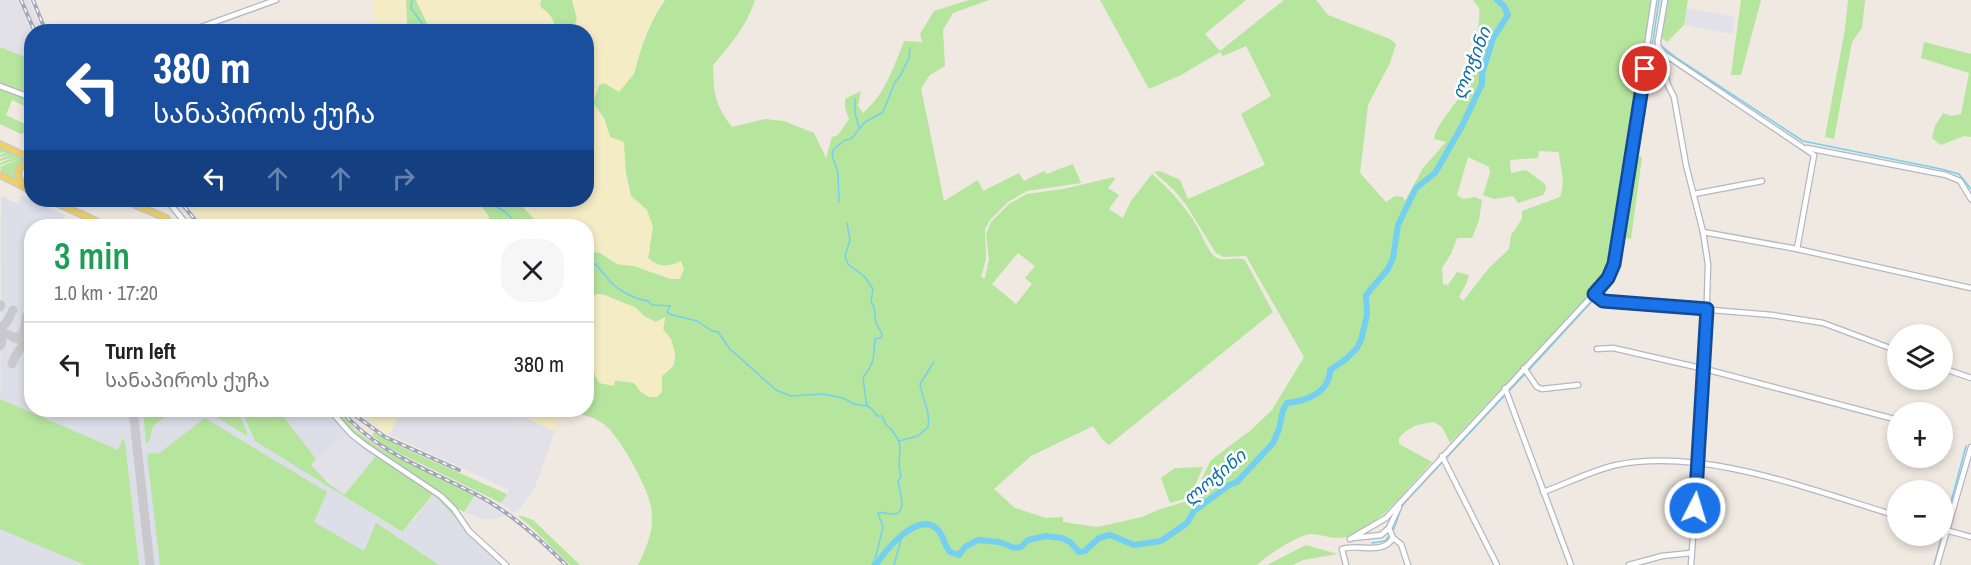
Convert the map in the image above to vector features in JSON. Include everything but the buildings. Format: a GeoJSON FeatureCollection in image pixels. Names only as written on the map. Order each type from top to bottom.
{"type":"FeatureCollection","features":[{"type":"Feature","properties":{"kind":"main road"},"geometry":{"type":"LineString","coordinates":[[0,144],[24,156]]}},
{"type":"Feature","properties":{"kind":"main road"},"geometry":{"type":"LineString","coordinates":[[24,164],[18,171],[19,179],[24,184]]}},
{"type":"Feature","properties":{"kind":"main road"},"geometry":{"type":"LineString","coordinates":[[0,174],[24,187]]}},
{"type":"Feature","properties":{"kind":"main road"},"geometry":{"type":"LineString","coordinates":[[65,207],[92,219]]}},
{"type":"Feature","properties":{"kind":"main road"},"geometry":{"type":"LineString","coordinates":[[140,207],[167,219]]}},
{"type":"Feature","properties":{"kind":"street"},"geometry":{"type":"LineString","coordinates":[[209,24],[276,0]]}},
{"type":"Feature","properties":{"kind":"street"},"geometry":{"type":"LineString","coordinates":[[1401,502],[1389,528],[1381,535],[1350,539],[1386,518],[1608,278],[1614,264],[1654,0]]}},
{"type":"Feature","properties":{"kind":"street"},"geometry":{"type":"LineString","coordinates":[[1665,0],[1658,40],[1658,46],[1664,54],[1807,148],[1814,155],[1797,249]]}},
{"type":"Feature","properties":{"kind":"street"},"geometry":{"type":"LineString","coordinates":[[1664,54],[1663,67],[1674,98],[1708,264],[1705,369],[1691,565]]}},
{"type":"Feature","properties":{"kind":"street"},"geometry":{"type":"LineString","coordinates":[[0,86],[24,95]]}},
{"type":"Feature","properties":{"kind":"street"},"geometry":{"type":"LineString","coordinates":[[1807,148],[1946,175],[1960,180],[1971,199]]}},
{"type":"Feature","properties":{"kind":"street"},"geometry":{"type":"LineString","coordinates":[[1694,194],[1762,181]]}},
{"type":"Feature","properties":{"kind":"street"},"geometry":{"type":"LineString","coordinates":[[173,207],[182,219]]}},
{"type":"Feature","properties":{"kind":"street"},"geometry":{"type":"LineString","coordinates":[[1703,232],[1797,249],[1971,288]]}},
{"type":"Feature","properties":{"kind":"street"},"geometry":{"type":"LineString","coordinates":[[1594,294],[1603,301],[1772,315],[1823,323],[1887,347]]}},
{"type":"Feature","properties":{"kind":"street"},"geometry":{"type":"LineString","coordinates":[[1597,349],[1612,348],[1705,369],[1887,417]]}},
{"type":"Feature","properties":{"kind":"street"},"geometry":{"type":"LineString","coordinates":[[1524,368],[1537,387],[1542,389],[1578,385]]}},
{"type":"Feature","properties":{"kind":"street"},"geometry":{"type":"LineString","coordinates":[[1953,372],[1971,378]]}},
{"type":"Feature","properties":{"kind":"street"},"geometry":{"type":"LineString","coordinates":[[1505,388],[1571,565]]}},
{"type":"Feature","properties":{"kind":"street"},"geometry":{"type":"LineString","coordinates":[[336,417],[351,434],[441,496],[454,508],[469,531],[506,565]]}},
{"type":"Feature","properties":{"kind":"street"},"geometry":{"type":"LineString","coordinates":[[1953,504],[1971,447]]}},
{"type":"Feature","properties":{"kind":"street"},"geometry":{"type":"LineString","coordinates":[[1442,456],[1497,565]]}},
{"type":"Feature","properties":{"kind":"street"},"geometry":{"type":"LineString","coordinates":[[1543,492],[1615,465],[1650,462],[1699,464],[1752,473],[1887,513]]}},
{"type":"Feature","properties":{"kind":"street"},"geometry":{"type":"LineString","coordinates":[[1389,528],[1393,538],[1405,550],[1408,565]]}},
{"type":"Feature","properties":{"kind":"street"},"geometry":{"type":"LineString","coordinates":[[1953,532],[1971,537]]}},
{"type":"Feature","properties":{"kind":"street"},"geometry":{"type":"LineString","coordinates":[[1347,565],[1342,549],[1380,548],[1393,538]]}},
{"type":"Feature","properties":{"kind":"street"},"geometry":{"type":"LineString","coordinates":[[1937,565],[1941,546]]}},
{"type":"Feature","properties":{"kind":"street"},"geometry":{"type":"LineString","coordinates":[[1629,565],[1662,556],[1691,553]]}},
{"type":"Feature","properties":{"kind":"shaded area"},"geometry":{"type":"Polygon","coordinates":[[[0,0],[29,0],[39,24],[24,24],[24,56],[0,47],[0,0]]]}},
{"type":"Feature","properties":{"kind":"shaded area"},"geometry":{"type":"Polygon","coordinates":[[[1687,8],[1735,17],[1732,34],[1684,25],[1687,8]]]}},
{"type":"Feature","properties":{"kind":"shaded area"},"geometry":{"type":"Polygon","coordinates":[[[1,196],[18,204],[21,196],[24,197],[24,207],[46,207],[65,215],[63,219],[24,219],[24,417],[333,417],[346,433],[311,465],[328,483],[341,491],[345,497],[401,532],[416,517],[433,494],[503,565],[0,565],[1,196]]]}},
{"type":"Feature","properties":{"kind":"shaded area"},"geometry":{"type":"Polygon","coordinates":[[[398,417],[524,417],[555,431],[535,487],[522,506],[514,513],[501,503],[509,490],[389,434],[398,417]]]}},
{"type":"Feature","properties":{"kind":"shaded area"},"geometry":{"type":"Polygon","coordinates":[[[346,433],[376,456],[344,496],[310,465],[346,433]]]}},
{"type":"Feature","properties":{"kind":"shaded area"},"geometry":{"type":"Polygon","coordinates":[[[475,495],[508,515],[483,519],[464,512],[475,495]]]}},
{"type":"Feature","properties":{"kind":"green space"},"geometry":{"type":"Polygon","coordinates":[[[406,0],[416,0],[428,24],[407,24],[406,0]]]}},
{"type":"Feature","properties":{"kind":"green space"},"geometry":{"type":"Polygon","coordinates":[[[541,0],[572,0],[577,18],[575,24],[553,24],[540,6],[541,0]]]}},
{"type":"Feature","properties":{"kind":"green space"},"geometry":{"type":"Polygon","coordinates":[[[665,0],[755,0],[737,35],[713,65],[718,104],[732,127],[765,119],[784,121],[814,133],[826,158],[832,137],[838,135],[849,119],[845,99],[861,91],[858,106],[863,113],[871,106],[888,80],[904,41],[922,42],[920,34],[934,11],[969,0],[989,0],[953,13],[943,30],[945,66],[930,75],[921,88],[944,201],[978,180],[983,191],[1019,173],[1024,181],[1044,171],[1046,174],[1073,164],[1081,183],[1027,191],[1008,202],[990,220],[985,229],[986,259],[981,277],[985,278],[989,259],[986,234],[991,222],[1009,204],[1027,194],[1063,189],[1114,177],[1115,179],[1108,188],[1119,195],[1109,209],[1123,218],[1131,201],[1152,174],[1186,209],[1214,256],[1221,259],[1245,260],[1273,312],[1109,445],[1093,426],[1031,456],[994,489],[1015,508],[1046,518],[1063,517],[1063,522],[1097,527],[1142,517],[1187,501],[1193,496],[1211,460],[1251,430],[1272,410],[1304,357],[1246,256],[1224,257],[1216,253],[1186,205],[1175,191],[1154,172],[1160,171],[1180,180],[1188,199],[1265,165],[1241,114],[1271,96],[1246,46],[1223,56],[1220,52],[1181,75],[1149,89],[1100,0],[1246,0],[1205,34],[1220,51],[1284,0],[1316,0],[1328,15],[1390,39],[1396,44],[1390,63],[1368,105],[1360,173],[1386,202],[1395,196],[1403,197],[1405,201],[1423,168],[1446,142],[1434,139],[1439,125],[1462,94],[1467,81],[1479,23],[1479,7],[1473,0],[1651,0],[1634,124],[1610,269],[1598,286],[1450,443],[1442,427],[1434,422],[1415,426],[1399,438],[1399,444],[1432,462],[1374,522],[1345,537],[1336,538],[1313,534],[1299,537],[1257,565],[638,565],[650,535],[651,506],[624,448],[609,428],[590,417],[594,417],[594,371],[596,378],[634,383],[641,392],[662,392],[662,376],[672,367],[675,356],[673,346],[663,330],[665,318],[656,323],[634,308],[601,294],[594,295],[594,252],[617,264],[634,266],[671,279],[681,262],[664,266],[648,258],[650,249],[647,210],[631,196],[626,174],[604,118],[594,104],[594,100],[599,85],[634,74],[654,17],[665,0]],[[1539,151],[1538,158],[1510,160],[1511,173],[1526,170],[1545,184],[1546,189],[1543,195],[1518,203],[1513,196],[1494,199],[1483,195],[1490,173],[1489,167],[1468,157],[1457,195],[1463,199],[1475,197],[1482,200],[1479,220],[1472,238],[1457,238],[1442,268],[1443,284],[1448,285],[1457,272],[1469,275],[1459,297],[1463,301],[1489,268],[1509,249],[1511,235],[1522,219],[1522,211],[1560,197],[1563,180],[1559,152],[1539,151]],[[1018,253],[992,284],[1016,304],[1032,284],[1025,278],[1035,266],[1018,253]]]}},
{"type":"Feature","properties":{"kind":"green space"},"geometry":{"type":"Polygon","coordinates":[[[1661,0],[1688,0],[1684,25],[1667,42],[1656,34],[1661,0]]]}},
{"type":"Feature","properties":{"kind":"green space"},"geometry":{"type":"Polygon","coordinates":[[[1741,0],[1761,0],[1741,75],[1731,75],[1741,0]]]}},
{"type":"Feature","properties":{"kind":"green space"},"geometry":{"type":"Polygon","coordinates":[[[1848,0],[1865,0],[1862,28],[1852,42],[1834,139],[1825,137],[1845,29],[1848,0]]]}},
{"type":"Feature","properties":{"kind":"green space"},"geometry":{"type":"Polygon","coordinates":[[[1924,42],[1971,54],[1971,137],[1964,136],[1941,145],[1932,138],[1935,126],[1943,113],[1951,116],[1961,114],[1969,73],[1921,58],[1924,42]]]}},
{"type":"Feature","properties":{"kind":"green space"},"geometry":{"type":"Polygon","coordinates":[[[0,47],[24,56],[24,93],[0,84],[0,47]]]}},
{"type":"Feature","properties":{"kind":"green space"},"geometry":{"type":"Polygon","coordinates":[[[0,89],[24,98],[24,106],[12,100],[6,115],[24,124],[24,132],[21,134],[0,124],[0,89]]]}},
{"type":"Feature","properties":{"kind":"green space"},"geometry":{"type":"Polygon","coordinates":[[[0,146],[24,158],[16,170],[17,182],[2,174],[0,167],[19,159],[0,165],[15,157],[0,161],[10,155],[0,157],[6,152],[0,153],[0,146]]]}},
{"type":"Feature","properties":{"kind":"green space"},"geometry":{"type":"Polygon","coordinates":[[[1637,156],[1642,157],[1631,239],[1626,238],[1637,156]]]}},
{"type":"Feature","properties":{"kind":"green space"},"geometry":{"type":"Polygon","coordinates":[[[482,207],[523,207],[534,219],[489,219],[482,207]]]}},
{"type":"Feature","properties":{"kind":"green space"},"geometry":{"type":"Polygon","coordinates":[[[0,399],[24,409],[24,417],[42,417],[118,450],[123,438],[139,565],[85,565],[0,529],[0,399]]]}},
{"type":"Feature","properties":{"kind":"green space"},"geometry":{"type":"Polygon","coordinates":[[[144,417],[165,417],[153,426],[149,441],[146,443],[144,417]]]}},
{"type":"Feature","properties":{"kind":"green space"},"geometry":{"type":"Polygon","coordinates":[[[217,417],[240,417],[247,436],[217,417]]]}},
{"type":"Feature","properties":{"kind":"green space"},"geometry":{"type":"Polygon","coordinates":[[[244,417],[284,417],[316,459],[311,465],[328,483],[344,495],[376,456],[412,479],[436,496],[464,527],[433,494],[402,532],[255,441],[244,417]]]}},
{"type":"Feature","properties":{"kind":"green space"},"geometry":{"type":"Polygon","coordinates":[[[340,417],[345,417],[355,430],[378,447],[475,495],[464,512],[352,432],[340,417]]]}},
{"type":"Feature","properties":{"kind":"green space"},"geometry":{"type":"Polygon","coordinates":[[[205,418],[327,492],[314,522],[364,551],[376,523],[439,565],[160,565],[147,455],[158,454],[205,418]]]}},
{"type":"Feature","properties":{"kind":"green space"},"geometry":{"type":"Polygon","coordinates":[[[374,432],[401,447],[507,494],[501,503],[387,447],[372,435],[374,432]]]}},
{"type":"Feature","properties":{"kind":"green space"},"geometry":{"type":"Polygon","coordinates":[[[1203,467],[1191,495],[1170,503],[1161,478],[1175,468],[1203,467]]]}},
{"type":"Feature","properties":{"kind":"green space"},"geometry":{"type":"Polygon","coordinates":[[[518,516],[533,520],[580,565],[570,565],[518,516]]]}},
{"type":"Feature","properties":{"kind":"green space"},"geometry":{"type":"Polygon","coordinates":[[[1306,545],[1338,554],[1303,560],[1293,565],[1267,565],[1306,545]]]}},
{"type":"Feature","properties":{"kind":"sand"},"geometry":{"type":"Polygon","coordinates":[[[373,0],[406,0],[407,24],[375,24],[373,0]]]}},
{"type":"Feature","properties":{"kind":"sand"},"geometry":{"type":"Polygon","coordinates":[[[416,0],[541,0],[540,6],[551,17],[554,24],[428,24],[416,0]]]}},
{"type":"Feature","properties":{"kind":"sand"},"geometry":{"type":"Polygon","coordinates":[[[572,0],[665,0],[657,11],[641,45],[634,74],[619,92],[604,83],[599,85],[594,100],[594,24],[575,24],[577,18],[572,0]]]}},
{"type":"Feature","properties":{"kind":"sand"},"geometry":{"type":"Polygon","coordinates":[[[594,104],[604,118],[610,137],[624,142],[626,174],[631,196],[647,210],[653,227],[648,258],[664,266],[681,261],[684,269],[680,279],[671,279],[634,266],[617,264],[594,252],[594,219],[534,219],[523,207],[594,207],[594,104]]]}},
{"type":"Feature","properties":{"kind":"sand"},"geometry":{"type":"Polygon","coordinates":[[[191,207],[482,207],[489,219],[201,219],[191,207]]]}},
{"type":"Feature","properties":{"kind":"sand"},"geometry":{"type":"Polygon","coordinates":[[[600,294],[635,307],[644,316],[656,322],[665,317],[663,329],[671,339],[675,354],[673,366],[662,376],[662,392],[657,397],[649,397],[641,392],[634,383],[615,380],[614,386],[599,383],[594,371],[594,295],[600,294]]]}},
{"type":"Feature","properties":{"kind":"sand"},"geometry":{"type":"Polygon","coordinates":[[[364,417],[398,417],[389,434],[364,417]]]}},
{"type":"Feature","properties":{"kind":"sand"},"geometry":{"type":"Polygon","coordinates":[[[524,417],[560,417],[555,431],[524,417]]]}},
{"type":"Feature","properties":{"kind":"waterway"},"geometry":{"type":"LineString","coordinates":[[412,0],[411,8],[423,24]]}},
{"type":"Feature","properties":{"kind":"waterway","name":"ლოჭინი"},"geometry":{"type":"LineString","coordinates":[[876,565],[902,535],[920,525],[928,524],[940,533],[950,552],[959,555],[965,547],[978,540],[999,542],[1015,548],[1021,547],[1028,540],[1046,536],[1062,538],[1070,542],[1079,552],[1085,551],[1099,538],[1110,535],[1134,545],[1161,541],[1187,523],[1194,511],[1229,485],[1237,482],[1273,443],[1287,403],[1302,400],[1322,390],[1329,378],[1330,370],[1357,348],[1367,315],[1366,295],[1388,269],[1393,258],[1398,225],[1416,188],[1435,173],[1462,126],[1482,84],[1482,74],[1493,38],[1508,15],[1504,6],[1497,0]]}},
{"type":"Feature","properties":{"kind":"waterway"},"geometry":{"type":"LineString","coordinates":[[1598,295],[1618,271],[1620,264],[1659,0]]}},
{"type":"Feature","properties":{"kind":"waterway"},"geometry":{"type":"LineString","coordinates":[[1660,45],[1803,141],[1959,174],[1971,189]]}},
{"type":"Feature","properties":{"kind":"waterway"},"geometry":{"type":"LineString","coordinates":[[839,202],[838,173],[832,155],[834,149],[845,140],[851,139],[865,122],[883,112],[895,82],[909,58],[910,47]]}},
{"type":"Feature","properties":{"kind":"waterway"},"geometry":{"type":"LineString","coordinates":[[855,99],[855,113],[859,127]]}},
{"type":"Feature","properties":{"kind":"waterway"},"geometry":{"type":"LineString","coordinates":[[496,207],[511,219]]}},
{"type":"Feature","properties":{"kind":"waterway"},"geometry":{"type":"LineString","coordinates":[[847,223],[850,240],[845,256],[848,264],[865,277],[873,289],[871,302],[876,323],[882,334],[881,338],[875,339],[872,363],[863,377],[867,406]]}},
{"type":"Feature","properties":{"kind":"waterway"},"geometry":{"type":"LineString","coordinates":[[594,264],[610,282],[625,293],[648,301],[652,305],[670,306],[667,312],[669,314],[697,321],[712,331],[718,332],[730,349],[776,390],[791,396],[823,394],[843,398],[854,404],[867,406],[877,416],[882,416],[886,425],[898,439],[900,447],[901,477],[898,481],[902,506],[897,513],[878,513],[883,527],[872,565]]}},
{"type":"Feature","properties":{"kind":"waterway"},"geometry":{"type":"LineString","coordinates":[[1529,370],[1595,298]]}},
{"type":"Feature","properties":{"kind":"waterway"},"geometry":{"type":"LineString","coordinates":[[899,441],[918,436],[928,427],[927,411],[920,384],[934,362]]}},
{"type":"Feature","properties":{"kind":"waterway"},"geometry":{"type":"LineString","coordinates":[[1508,392],[1526,373]]}},
{"type":"Feature","properties":{"kind":"waterway"},"geometry":{"type":"LineString","coordinates":[[1393,531],[1402,506],[1505,395]]}},
{"type":"Feature","properties":{"kind":"waterway"},"geometry":{"type":"LineString","coordinates":[[1934,565],[1966,446]]}},
{"type":"Feature","properties":{"kind":"waterway"},"geometry":{"type":"LineString","coordinates":[[1372,543],[1385,541],[1390,535]]}},
{"type":"Feature","properties":{"kind":"waterway"},"geometry":{"type":"LineString","coordinates":[[894,565],[902,536]]}},
{"type":"Feature","properties":{"kind":"taxiway"},"geometry":{"type":"LineString","coordinates":[[0,328],[7,322],[13,310]]}},
{"type":"Feature","properties":{"kind":"taxiway"},"geometry":{"type":"LineString","coordinates":[[14,338],[21,335],[24,330]]}},
{"type":"Feature","properties":{"kind":"taxiway"},"geometry":{"type":"LineString","coordinates":[[0,331],[24,342]]}},
{"type":"Feature","properties":{"kind":"taxiway"},"geometry":{"type":"LineString","coordinates":[[0,333],[2,342],[0,346]]}},
{"type":"Feature","properties":{"kind":"taxiway"},"geometry":{"type":"LineString","coordinates":[[12,364],[16,354],[24,346]]}},
{"type":"Feature","properties":{"kind":"taxiway"},"geometry":{"type":"LineString","coordinates":[[134,417],[150,565]]}},
{"type":"Feature","properties":{"kind":"railway"},"geometry":{"type":"LineString","coordinates":[[21,0],[32,24]]}},
{"type":"Feature","properties":{"kind":"railway"},"geometry":{"type":"LineString","coordinates":[[33,0],[43,24]]}},
{"type":"Feature","properties":{"kind":"railway"},"geometry":{"type":"LineString","coordinates":[[185,207],[194,219]]}},
{"type":"Feature","properties":{"kind":"railway"},"geometry":{"type":"LineString","coordinates":[[348,417],[373,440],[391,451],[499,508],[548,547],[566,565]]}},
{"type":"Feature","properties":{"kind":"railway"},"geometry":{"type":"LineString","coordinates":[[357,417],[385,437],[459,470]]}},
{"type":"Feature","properties":{"kind":"route"},"geometry":{"type":"LineString","coordinates":[[1645,69],[1614,264],[1608,278],[1594,294],[1603,301],[1707,309],[1695,508]]}}]}
